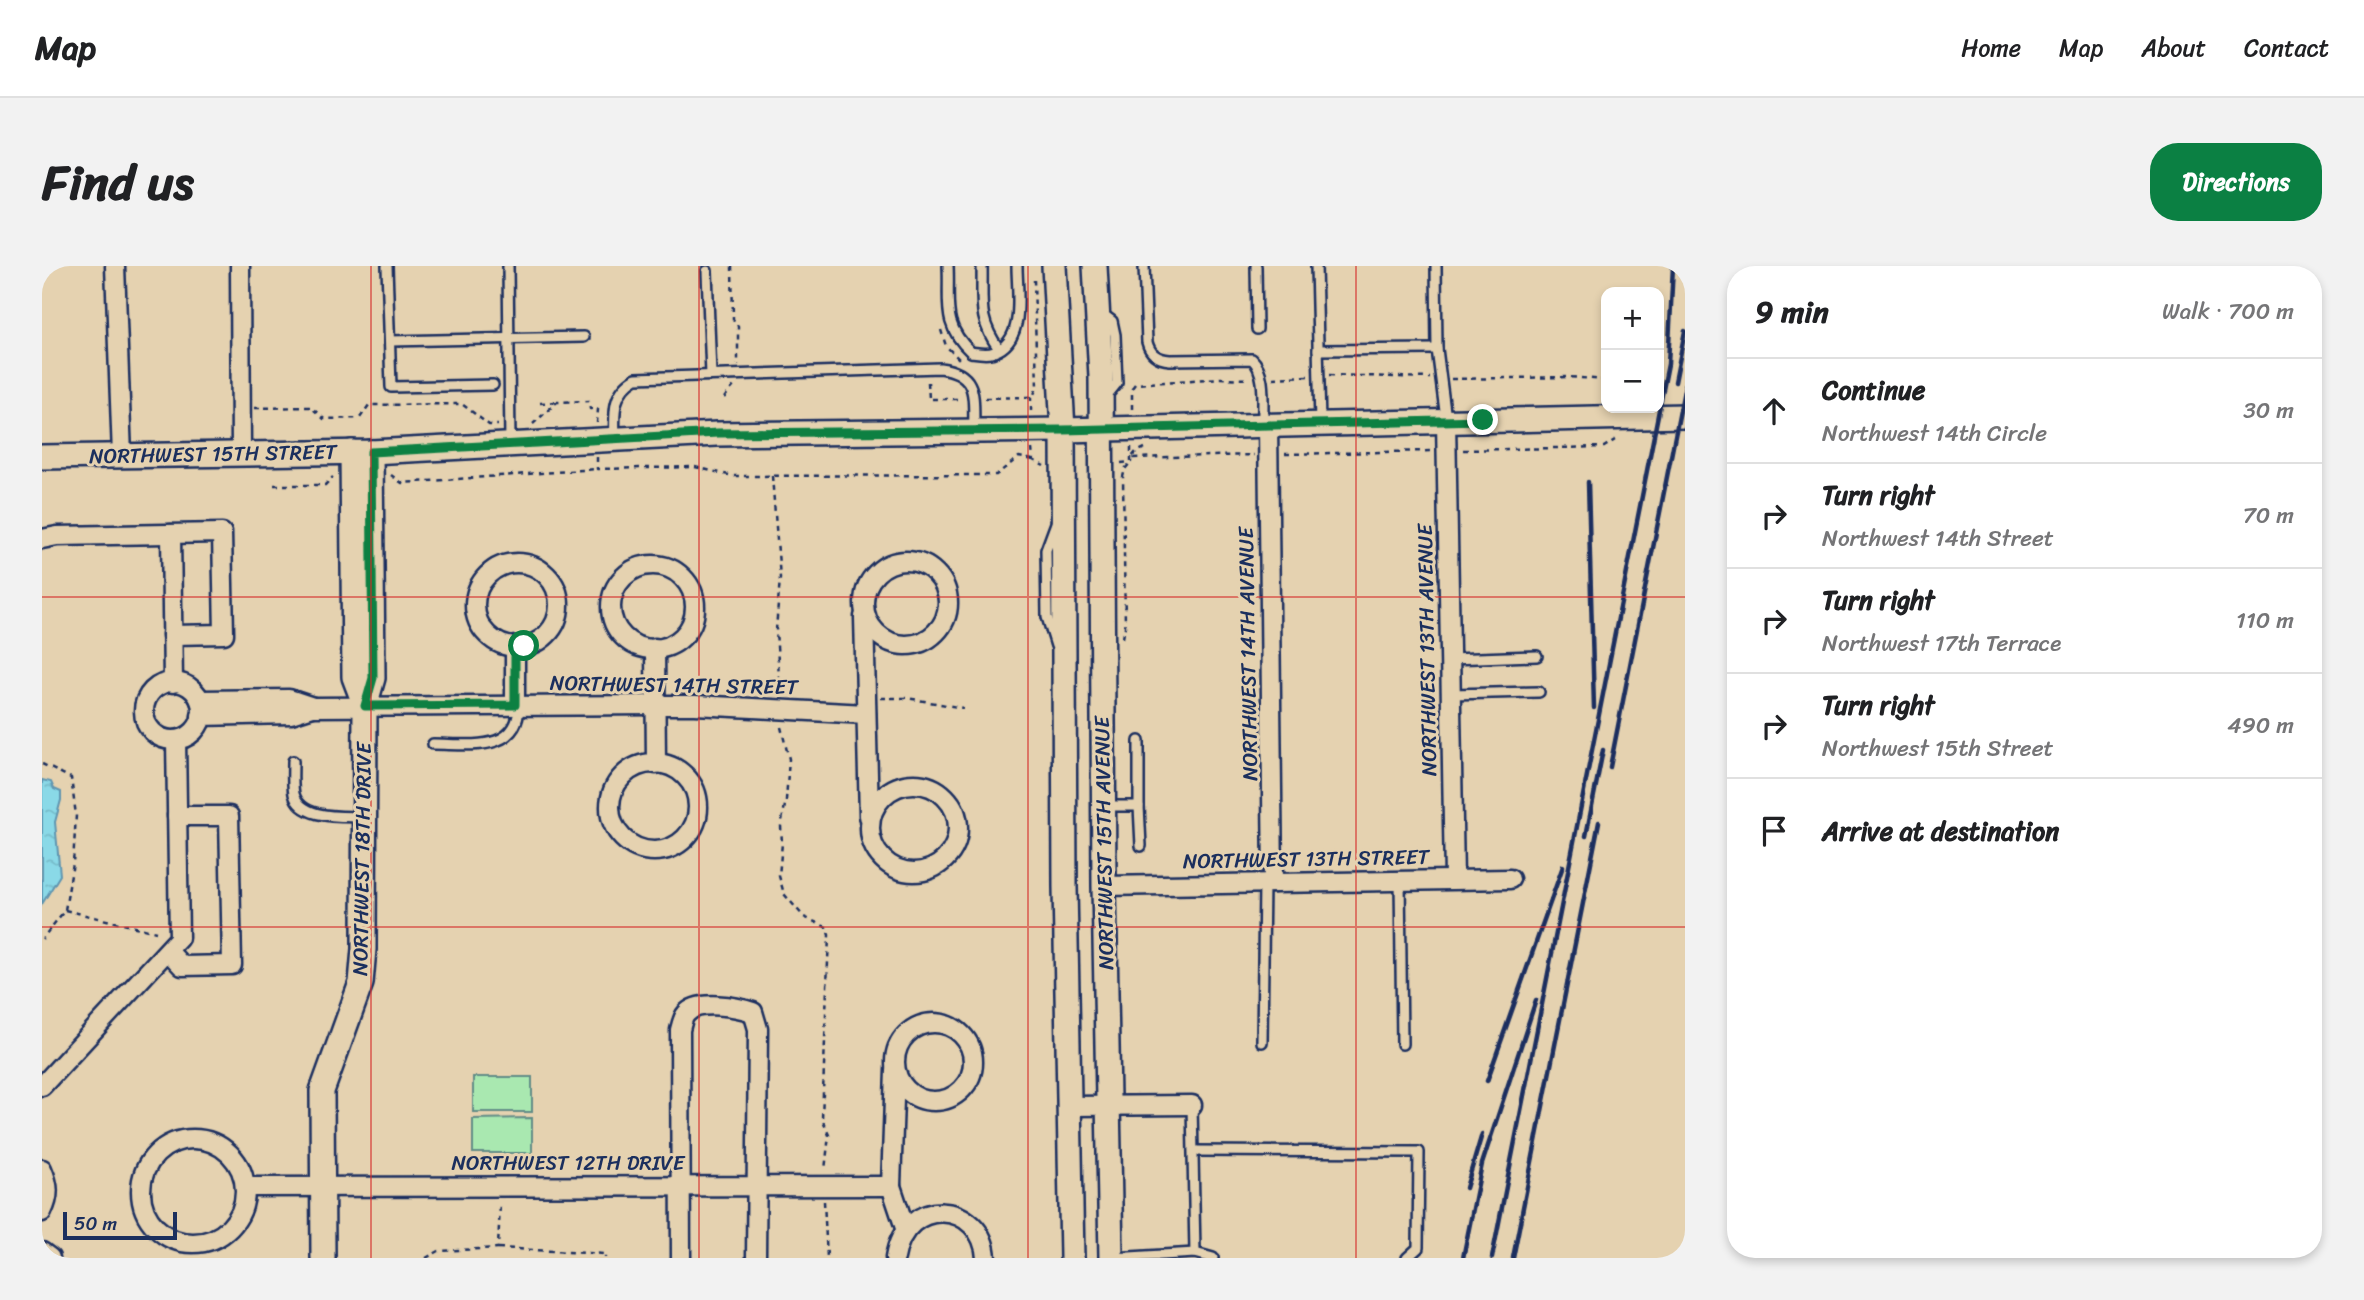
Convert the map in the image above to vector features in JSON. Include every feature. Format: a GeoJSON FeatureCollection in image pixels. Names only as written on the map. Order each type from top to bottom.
{"type":"FeatureCollection","features":[{"type":"Feature","properties":{"kind":"street"},"geometry":{"type":"LineString","coordinates":[[115,266],[122,456]]}},
{"type":"Feature","properties":{"kind":"street"},"geometry":{"type":"LineString","coordinates":[[240,266],[241,453]]}},
{"type":"Feature","properties":{"kind":"street","name":"NORTHWEST 15TH AVENUE"},"geometry":{"type":"LineString","coordinates":[[1054,266],[1063,430],[1065,887],[1072,1258]]}},
{"type":"Feature","properties":{"kind":"street"},"geometry":{"type":"LineString","coordinates":[[1085,266],[1096,308]]}},
{"type":"Feature","properties":{"kind":"street"},"geometry":{"type":"LineString","coordinates":[[1095,266],[1096,308]]}},
{"type":"Feature","properties":{"kind":"street","name":"NORTHWEST 15TH AVENUE"},"geometry":{"type":"LineString","coordinates":[[1096,308],[1101,403],[1104,886],[1111,1258]]}},
{"type":"Feature","properties":{"kind":"street","name":"NORTHWEST 15TH STREET"},"geometry":{"type":"LineString","coordinates":[[42,457],[362,452],[718,433],[1063,430],[1685,416]]}},
{"type":"Feature","properties":{"kind":"street","name":"NORTHWEST 13TH AVENUE"},"geometry":{"type":"LineString","coordinates":[[1446,421],[1454,879]]}},
{"type":"Feature","properties":{"kind":"street","name":"NORTHWEST 14TH AVENUE"},"geometry":{"type":"LineString","coordinates":[[1265,424],[1268,454],[1269,883]]}},
{"type":"Feature","properties":{"kind":"street","name":"NORTHWEST 18TH DRIVE"},"geometry":{"type":"LineString","coordinates":[[323,1258],[322,1091],[361,983],[365,949],[365,706],[354,677],[362,452]]}},
{"type":"Feature","properties":{"kind":"street"},"geometry":{"type":"LineString","coordinates":[[42,539],[57,536],[222,533],[224,634],[172,635]]}},
{"type":"Feature","properties":{"kind":"street"},"geometry":{"type":"LineString","coordinates":[[171,534],[173,683]]}},
{"type":"Feature","properties":{"kind":"street"},"geometry":{"type":"LineString","coordinates":[[863,604],[866,618],[874,631],[886,640],[913,645],[927,640],[939,631],[946,618],[949,603],[947,588],[943,582],[928,566],[914,561],[898,561],[884,566],[873,575],[866,589],[863,604],[870,706],[869,827],[872,842],[880,856],[891,866],[906,872],[922,872],[937,866],[949,856],[959,829],[957,813],[949,800],[938,790],[923,784],[907,783],[892,789],[880,799],[872,812],[869,827]]}},
{"type":"Feature","properties":{"kind":"street"},"geometry":{"type":"LineString","coordinates":[[509,563],[523,563],[537,568],[549,577],[556,589],[559,604],[557,619],[550,632],[538,641],[515,646],[495,641],[484,631],[477,618],[475,604],[477,591],[484,578],[509,563]]}},
{"type":"Feature","properties":{"kind":"street"},"geometry":{"type":"LineString","coordinates":[[658,565],[672,569],[684,577],[696,604],[694,621],[687,633],[675,643],[655,648],[633,644],[621,634],[614,622],[611,607],[618,583],[628,572],[641,566],[658,565]]}},
{"type":"Feature","properties":{"kind":"street"},"geometry":{"type":"LineString","coordinates":[[515,646],[517,705]]}},
{"type":"Feature","properties":{"kind":"street"},"geometry":{"type":"LineString","coordinates":[[655,648],[656,764]]}},
{"type":"Feature","properties":{"kind":"street"},"geometry":{"type":"LineString","coordinates":[[165,683],[186,685],[194,691],[200,708],[194,731],[176,740],[166,739],[152,732],[144,714],[144,704],[149,694],[165,683]]}},
{"type":"Feature","properties":{"kind":"street","name":"NORTHWEST 14TH STREET"},"geometry":{"type":"LineString","coordinates":[[200,708],[289,699],[313,707],[870,706]]}},
{"type":"Feature","properties":{"kind":"street"},"geometry":{"type":"LineString","coordinates":[[42,1086],[179,939],[176,740]]}},
{"type":"Feature","properties":{"kind":"street"},"geometry":{"type":"LineString","coordinates":[[656,764],[677,769],[689,779],[696,792],[699,808],[689,835],[677,845],[663,850],[647,850],[633,846],[621,836],[613,823],[610,808],[620,779],[632,769],[656,764]]}},
{"type":"Feature","properties":{"kind":"street"},"geometry":{"type":"LineString","coordinates":[[168,950],[182,966],[232,965],[229,816],[177,816]]}},
{"type":"Feature","properties":{"kind":"street","name":"NORTHWEST 13TH STREET"},"geometry":{"type":"LineString","coordinates":[[1104,886],[1510,879]]}},
{"type":"Feature","properties":{"kind":"street"},"geometry":{"type":"LineString","coordinates":[[681,1258],[680,1030],[686,1014],[698,1006],[735,1006],[753,1012],[758,1029],[756,1258]]}},
{"type":"Feature","properties":{"kind":"street"},"geometry":{"type":"LineString","coordinates":[[895,1063],[898,1077],[905,1088],[916,1097],[929,1101],[943,1100],[966,1086],[974,1061],[971,1047],[964,1036],[953,1027],[940,1023],[927,1023],[914,1028],[897,1048],[895,1063],[891,1186],[905,1228]]}},
{"type":"Feature","properties":{"kind":"street"},"geometry":{"type":"LineString","coordinates":[[1069,1106],[1192,1105]]}},
{"type":"Feature","properties":{"kind":"street"},"geometry":{"type":"LineString","coordinates":[[189,1138],[206,1140],[221,1146],[233,1157],[242,1171],[246,1187],[244,1205],[236,1222],[222,1234],[206,1242],[188,1243],[162,1233],[145,1213],[140,1195],[141,1177],[148,1162],[159,1150],[173,1142],[189,1138]]}},
{"type":"Feature","properties":{"kind":"street"},"geometry":{"type":"LineString","coordinates":[[42,1169],[49,1196],[42,1212]]}},
{"type":"Feature","properties":{"kind":"street","name":"NORTHWEST 12TH DRIVE"},"geometry":{"type":"LineString","coordinates":[[246,1187],[891,1186]]}},
{"type":"Feature","properties":{"kind":"street"},"geometry":{"type":"LineString","coordinates":[[895,1258],[897,1242],[905,1228],[916,1219],[941,1212],[957,1215],[970,1223],[983,1240],[986,1258]]}},
{"type":"Feature","properties":{"kind":"street"},"geometry":{"type":"LineString","coordinates":[[42,1252],[50,1258]]}},
{"type":"Feature","properties":{"kind":"lane"},"geometry":{"type":"LineString","coordinates":[[387,266],[391,387],[493,385]]}},
{"type":"Feature","properties":{"kind":"lane"},"geometry":{"type":"LineString","coordinates":[[508,266],[510,444]]}},
{"type":"Feature","properties":{"kind":"lane"},"geometry":{"type":"LineString","coordinates":[[948,266],[949,317],[957,338],[971,352],[992,354],[1009,343],[1014,333],[1017,266]]}},
{"type":"Feature","properties":{"kind":"lane"},"geometry":{"type":"LineString","coordinates":[[982,266],[983,319],[989,335],[999,349]]}},
{"type":"Feature","properties":{"kind":"lane"},"geometry":{"type":"LineString","coordinates":[[1144,266],[1147,342],[1152,354],[1170,360],[1252,359],[1260,369],[1265,424]]}},
{"type":"Feature","properties":{"kind":"lane"},"geometry":{"type":"LineString","coordinates":[[1256,266],[1257,329]]}},
{"type":"Feature","properties":{"kind":"lane"},"geometry":{"type":"LineString","coordinates":[[1316,266],[1320,423]]}},
{"type":"Feature","properties":{"kind":"lane"},"geometry":{"type":"LineString","coordinates":[[1436,266],[1437,349],[1446,421]]}},
{"type":"Feature","properties":{"kind":"lane"},"geometry":{"type":"LineString","coordinates":[[707,271],[711,375]]}},
{"type":"Feature","properties":{"kind":"lane"},"geometry":{"type":"LineString","coordinates":[[390,341],[584,337]]}},
{"type":"Feature","properties":{"kind":"lane"},"geometry":{"type":"LineString","coordinates":[[1318,350],[1437,349]]}},
{"type":"Feature","properties":{"kind":"lane"},"geometry":{"type":"LineString","coordinates":[[615,439],[614,406],[618,394],[636,377],[928,368],[951,369],[963,374],[972,385],[974,430]]}},
{"type":"Feature","properties":{"kind":"lane"},"geometry":{"type":"LineString","coordinates":[[1450,659],[1537,656]]}},
{"type":"Feature","properties":{"kind":"lane"},"geometry":{"type":"LineString","coordinates":[[1451,694],[1539,692]]}},
{"type":"Feature","properties":{"kind":"lane"},"geometry":{"type":"LineString","coordinates":[[433,744],[495,743],[510,733],[519,718],[517,705]]}},
{"type":"Feature","properties":{"kind":"lane"},"geometry":{"type":"LineString","coordinates":[[1139,741],[1141,846]]}},
{"type":"Feature","properties":{"kind":"lane"},"geometry":{"type":"LineString","coordinates":[[293,761],[294,795],[302,806],[316,814],[365,817]]}},
{"type":"Feature","properties":{"kind":"lane"},"geometry":{"type":"LineString","coordinates":[[1104,806],[1139,806]]}},
{"type":"Feature","properties":{"kind":"lane"},"geometry":{"type":"LineString","coordinates":[[1400,880],[1402,1044]]}},
{"type":"Feature","properties":{"kind":"lane"},"geometry":{"type":"LineString","coordinates":[[1262,1042],[1269,883]]}},
{"type":"Feature","properties":{"kind":"lane"},"geometry":{"type":"LineString","coordinates":[[1192,1105],[1195,1253]]}},
{"type":"Feature","properties":{"kind":"lane"},"geometry":{"type":"LineString","coordinates":[[1194,1151],[1419,1152],[1418,1248],[1406,1258]]}},
{"type":"Feature","properties":{"kind":"lane"},"geometry":{"type":"LineString","coordinates":[[1111,1258],[1195,1253],[1213,1258]]}},
{"type":"Feature","properties":{"kind":"path"},"geometry":{"type":"LineString","coordinates":[[732,266],[733,319],[738,326],[738,366]]}},
{"type":"Feature","properties":{"kind":"path"},"geometry":{"type":"LineString","coordinates":[[928,368],[929,399],[1028,397],[1035,392],[1038,380],[1034,279]]}},
{"type":"Feature","properties":{"kind":"path"},"geometry":{"type":"LineString","coordinates":[[1132,388],[1135,384],[1221,378],[1261,380],[1292,376],[1441,379],[1569,377],[1601,380]]}},
{"type":"Feature","properties":{"kind":"path"},"geometry":{"type":"LineString","coordinates":[[540,403],[557,402]]}},
{"type":"Feature","properties":{"kind":"path"},"geometry":{"type":"LineString","coordinates":[[1155,444],[1136,452],[1131,458],[1604,447]]}},
{"type":"Feature","properties":{"kind":"path"},"geometry":{"type":"LineString","coordinates":[[384,475],[393,475],[402,483],[597,469]]}},
{"type":"Feature","properties":{"kind":"path"},"geometry":{"type":"LineString","coordinates":[[274,485],[325,485],[331,477],[341,477]]}},
{"type":"Feature","properties":{"kind":"path"},"geometry":{"type":"LineString","coordinates":[[772,477],[780,578],[776,630],[780,695]]}},
{"type":"Feature","properties":{"kind":"path"},"geometry":{"type":"LineString","coordinates":[[870,706],[907,698],[963,708]]}},
{"type":"Feature","properties":{"kind":"path"},"geometry":{"type":"LineString","coordinates":[[779,720],[789,760],[781,826],[779,876],[784,894],[804,917],[826,927],[829,935],[822,1119],[829,1135],[824,1176]]}},
{"type":"Feature","properties":{"kind":"path"},"geometry":{"type":"LineString","coordinates":[[42,764],[71,778],[76,816],[73,863],[65,910],[42,939]]}},
{"type":"Feature","properties":{"kind":"path"},"geometry":{"type":"LineString","coordinates":[[65,910],[156,932]]}},
{"type":"Feature","properties":{"kind":"path"},"geometry":{"type":"LineString","coordinates":[[498,1248],[501,1186]]}},
{"type":"Feature","properties":{"kind":"path"},"geometry":{"type":"LineString","coordinates":[[824,1195],[827,1258]]}},
{"type":"Feature","properties":{"kind":"path"},"geometry":{"type":"LineString","coordinates":[[426,1258],[439,1251],[498,1248],[605,1254],[605,1258]]}},
{"type":"Feature","properties":{"kind":"green space"},"geometry":{"type":"Polygon","coordinates":[[[473,1077],[532,1077],[532,1112],[473,1112],[473,1077]]]}},
{"type":"Feature","properties":{"kind":"green space"},"geometry":{"type":"Polygon","coordinates":[[[532,1118],[532,1153],[473,1153],[473,1119],[532,1118]]]}},
{"type":"Feature","properties":{"kind":"water"},"geometry":{"type":"Polygon","coordinates":[[[42,780],[51,782],[54,789],[61,792],[61,800],[55,822],[60,875],[42,904],[42,780]]]}},
{"type":"Feature","properties":{"kind":"railway"},"geometry":{"type":"LineString","coordinates":[[1492,1258],[1668,364],[1673,266]]}},
{"type":"Feature","properties":{"kind":"railway"},"geometry":{"type":"LineString","coordinates":[[1675,382],[1685,331]]}},
{"type":"Feature","properties":{"kind":"railway"},"geometry":{"type":"LineString","coordinates":[[1610,767],[1685,385]]}},
{"type":"Feature","properties":{"kind":"railway"},"geometry":{"type":"LineString","coordinates":[[1588,482],[1594,708]]}},
{"type":"Feature","properties":{"kind":"railway"},"geometry":{"type":"LineString","coordinates":[[1586,836],[1603,750]]}},
{"type":"Feature","properties":{"kind":"railway"},"geometry":{"type":"LineString","coordinates":[[1513,1258],[1599,822]]}},
{"type":"Feature","properties":{"kind":"railway"},"geometry":{"type":"LineString","coordinates":[[1487,1081],[1563,866]]}},
{"type":"Feature","properties":{"kind":"railway"},"geometry":{"type":"LineString","coordinates":[[1463,1258],[1482,1164],[1536,1000]]}},
{"type":"Feature","properties":{"kind":"railway"},"geometry":{"type":"LineString","coordinates":[[1466,1188],[1482,1134]]}},
{"type":"Feature","properties":{"kind":"route"},"geometry":{"type":"LineString","coordinates":[[524,646],[515,646],[515,705],[365,706],[373,678],[371,452],[718,433],[1063,430],[1483,420]]}}]}
